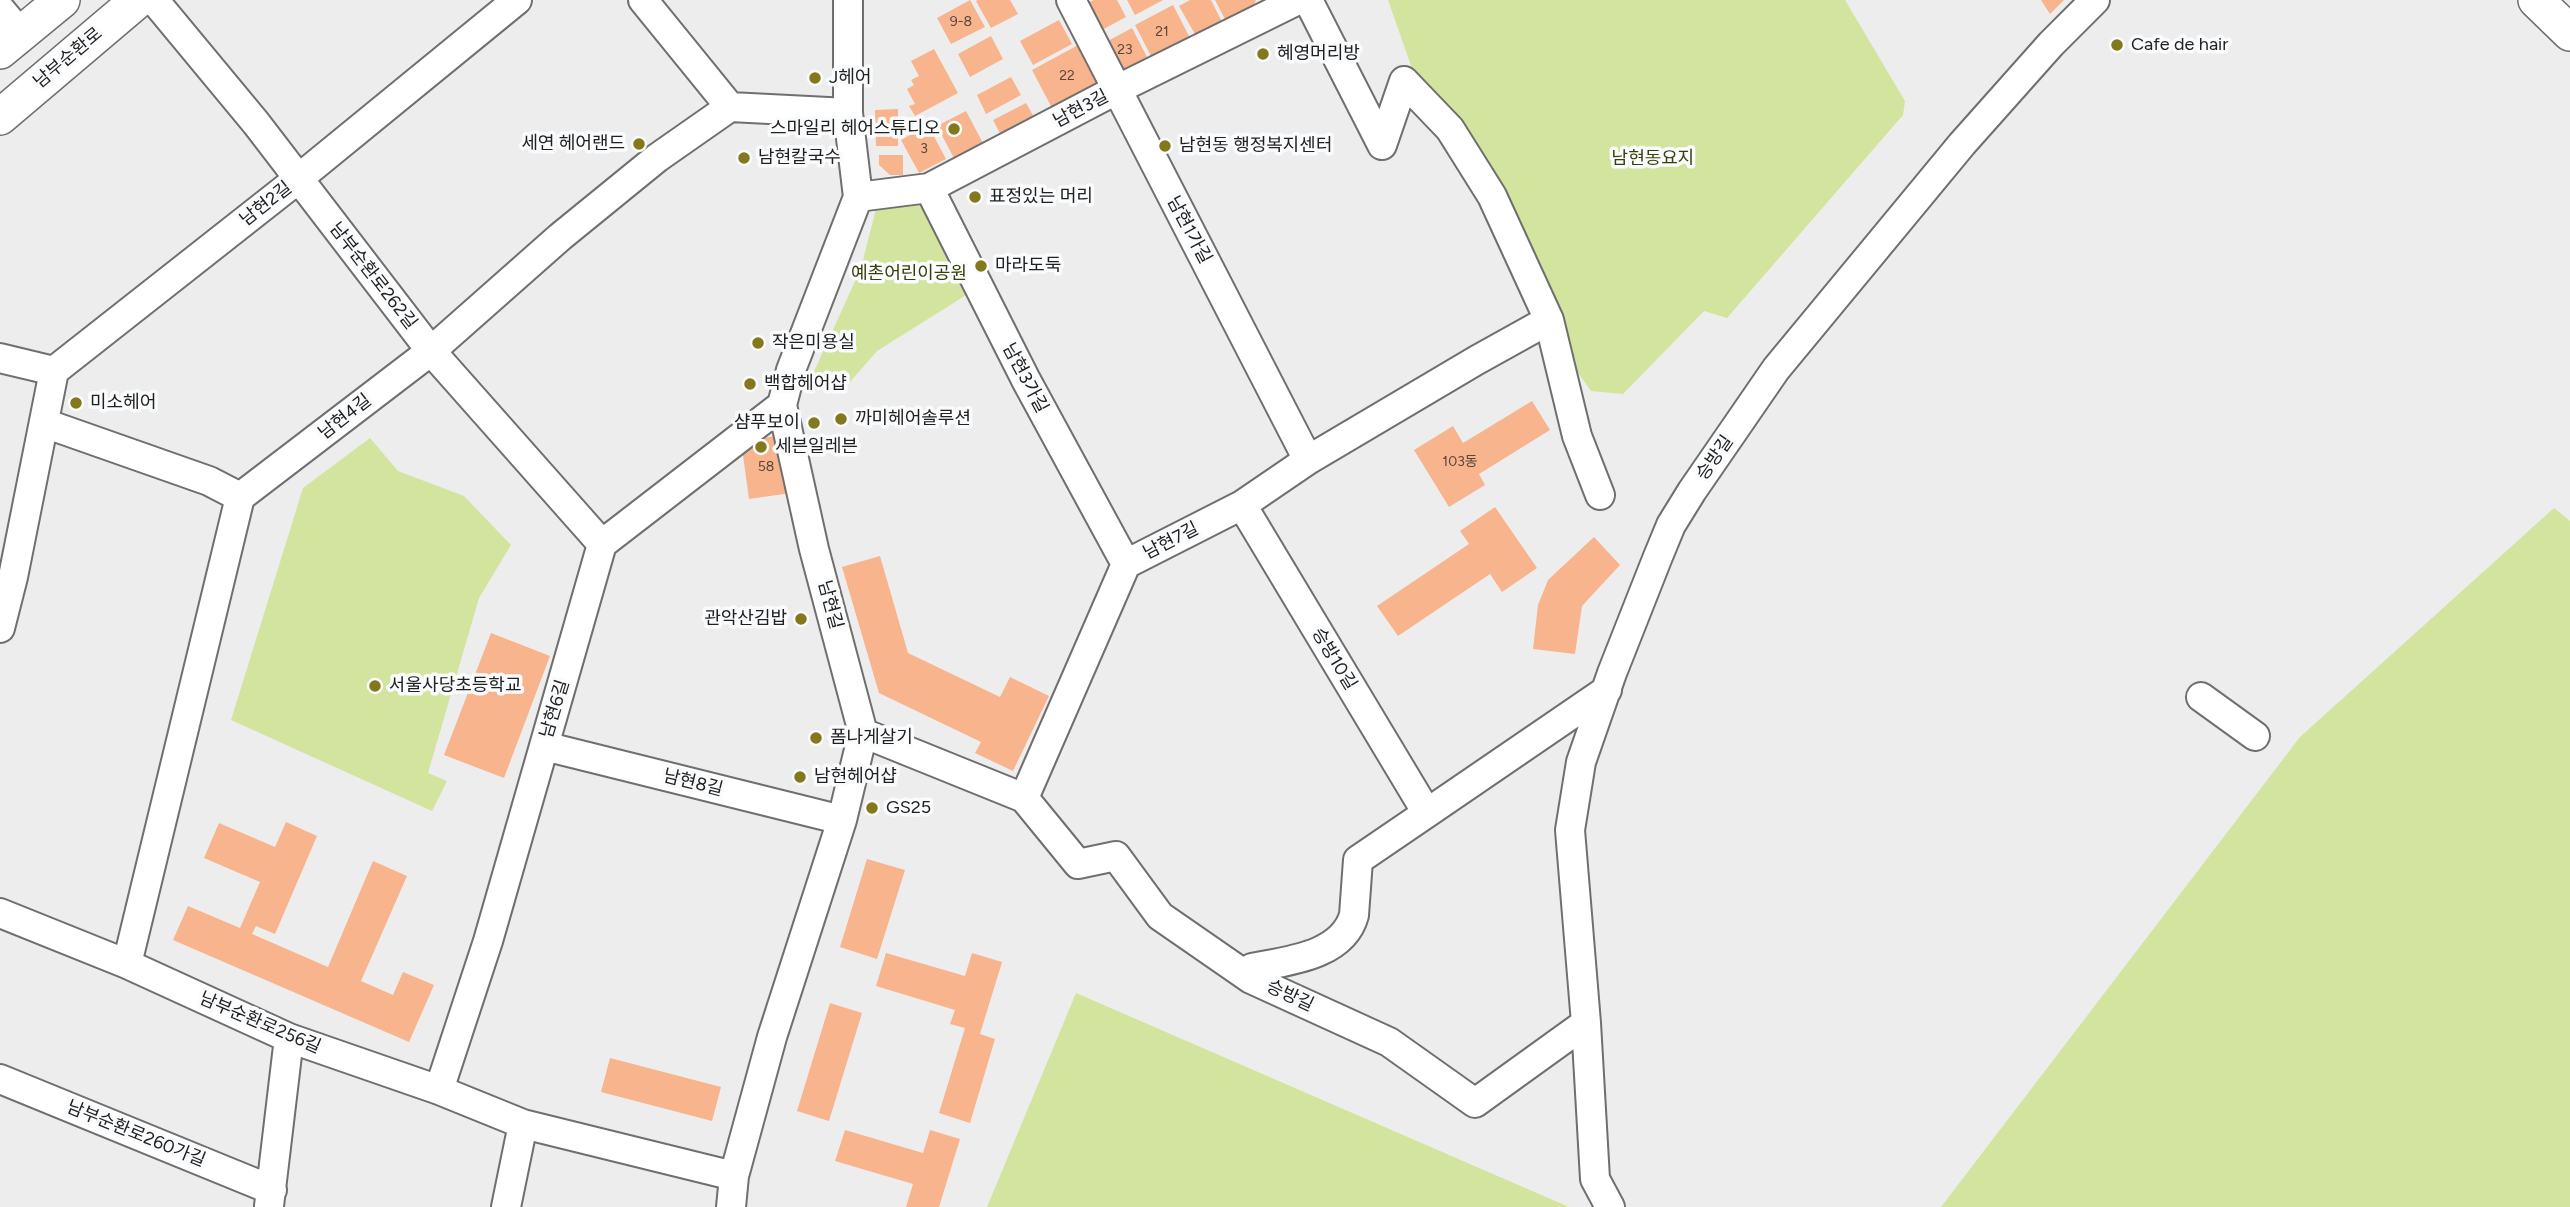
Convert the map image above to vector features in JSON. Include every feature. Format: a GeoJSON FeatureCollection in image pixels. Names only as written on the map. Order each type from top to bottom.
{"type":"FeatureCollection","features":[{"type":"Feature","properties":{"kind":"main road"},"geometry":{"type":"LineString","coordinates":[[7,31],[62,0]]}},
{"type":"Feature","properties":{"kind":"main road","name":"남부순환로"},"geometry":{"type":"LineString","coordinates":[[0,117],[138,0]]}},
{"type":"Feature","properties":{"kind":"main road"},"geometry":{"type":"LineString","coordinates":[[2536,0],[2570,33]]}},
{"type":"Feature","properties":{"kind":"street","name":"남부순환로262길"},"geometry":{"type":"LineString","coordinates":[[153,0],[256,123],[431,351],[602,544]]}},
{"type":"Feature","properties":{"kind":"street","name":"남현2길"},"geometry":{"type":"LineString","coordinates":[[54,371],[298,179],[517,0]]}},
{"type":"Feature","properties":{"kind":"street"},"geometry":{"type":"LineString","coordinates":[[643,0],[730,107],[848,113]]}},
{"type":"Feature","properties":{"kind":"street","name":"남현길"},"geometry":{"type":"LineString","coordinates":[[732,1207],[734,1176],[772,1037],[842,820],[863,733],[814,549],[782,405],[790,370],[858,197],[848,113],[848,0]]}},
{"type":"Feature","properties":{"kind":"street","name":"남현1가길"},"geometry":{"type":"LineString","coordinates":[[1071,0],[1308,460]]}},
{"type":"Feature","properties":{"kind":"street"},"geometry":{"type":"LineString","coordinates":[[1308,0],[1382,145],[1404,81],[1450,129],[1492,196],[1549,320],[1577,436],[1600,495]]}},
{"type":"Feature","properties":{"kind":"street","name":"승방길"},"geometry":{"type":"LineString","coordinates":[[1611,1207],[1595,1179],[1586,1023],[1570,830],[1581,762],[1671,525],[1776,369],[1962,144],[2051,44],[2095,0]]}},
{"type":"Feature","properties":{"kind":"street","name":"남현3길"},"geometry":{"type":"LineString","coordinates":[[858,197],[929,188],[1282,3]]}},
{"type":"Feature","properties":{"kind":"street","name":"남현4길"},"geometry":{"type":"LineString","coordinates":[[240,497],[431,351],[560,237],[675,144],[730,107]]}},
{"type":"Feature","properties":{"kind":"street","name":"남현3가길"},"geometry":{"type":"LineString","coordinates":[[929,188],[1026,380],[1126,565]]}},
{"type":"Feature","properties":{"kind":"street","name":"남현7길"},"geometry":{"type":"LineString","coordinates":[[1024,798],[1126,565],[1242,505],[1308,460],[1549,320]]}},
{"type":"Feature","properties":{"kind":"street"},"geometry":{"type":"LineString","coordinates":[[0,358],[54,371],[0,628]]}},
{"type":"Feature","properties":{"kind":"street"},"geometry":{"type":"LineString","coordinates":[[602,544],[782,405]]}},
{"type":"Feature","properties":{"kind":"street"},"geometry":{"type":"LineString","coordinates":[[44,423],[209,481],[240,497],[127,964]]}},
{"type":"Feature","properties":{"kind":"street","name":"승방10길"},"geometry":{"type":"LineString","coordinates":[[1242,505],[1427,813]]}},
{"type":"Feature","properties":{"kind":"street","name":"남현6길"},"geometry":{"type":"LineString","coordinates":[[439,1090],[488,941],[602,544]]}},
{"type":"Feature","properties":{"kind":"street"},"geometry":{"type":"LineString","coordinates":[[1252,968],[1309,957],[1335,940],[1351,923],[1358,860],[1607,690]]}},
{"type":"Feature","properties":{"kind":"street"},"geometry":{"type":"LineString","coordinates":[[2201,696],[2255,736]]}},
{"type":"Feature","properties":{"kind":"street"},"geometry":{"type":"LineString","coordinates":[[863,733],[1024,798]]}},
{"type":"Feature","properties":{"kind":"street","name":"남현8길"},"geometry":{"type":"LineString","coordinates":[[544,746],[842,820]]}},
{"type":"Feature","properties":{"kind":"street","name":"승방길"},"geometry":{"type":"LineString","coordinates":[[1024,798],[1078,864],[1116,856],[1160,916],[1251,979],[1389,1042],[1475,1103],[1586,1023]]}},
{"type":"Feature","properties":{"kind":"street","name":"남부순환로256길"},"geometry":{"type":"LineString","coordinates":[[0,914],[127,964],[289,1038],[439,1090],[523,1124],[734,1176]]}},
{"type":"Feature","properties":{"kind":"street"},"geometry":{"type":"LineString","coordinates":[[270,1198],[289,1038]]}},
{"type":"Feature","properties":{"kind":"street","name":"남부순환로260가길"},"geometry":{"type":"LineString","coordinates":[[0,1079],[270,1198]]}},
{"type":"Feature","properties":{"kind":"street"},"geometry":{"type":"LineString","coordinates":[[506,1207],[523,1124]]}},
{"type":"Feature","properties":{"kind":"green space","name":"남현동요지"},"geometry":{"type":"Polygon","coordinates":[[[1388,0],[1845,0],[1905,101],[1903,115],[1727,318],[1704,311],[1623,394],[1591,391],[1556,342],[1497,197],[1422,97],[1388,0]]]}},
{"type":"Feature","properties":{"kind":"green space","name":"예촌어린이공원"},"geometry":{"type":"Polygon","coordinates":[[[925,197],[971,292],[877,351],[850,382],[807,387],[861,268],[877,205],[925,197]]]}},
{"type":"Feature","properties":{"kind":"green space"},"geometry":{"type":"Polygon","coordinates":[[[370,438],[398,471],[464,496],[511,545],[479,598],[428,773],[447,781],[432,811],[231,720],[303,488],[370,438]]]}},
{"type":"Feature","properties":{"kind":"green space"},"geometry":{"type":"Polygon","coordinates":[[[2554,508],[2570,521],[2570,1207],[1941,1207],[2300,737],[2554,508]]]}},
{"type":"Feature","properties":{"kind":"green space"},"geometry":{"type":"Polygon","coordinates":[[[1076,993],[1569,1207],[987,1207],[1076,993]]]}},
{"type":"Feature","properties":{"kind":"building"},"geometry":{"type":"Polygon","coordinates":[[[970,0],[985,27],[951,44],[937,18],[970,0]]]}},
{"type":"Feature","properties":{"kind":"building"},"geometry":{"type":"Polygon","coordinates":[[[1010,0],[1018,14],[991,28],[976,1],[1010,0]]]}},
{"type":"Feature","properties":{"kind":"building"},"geometry":{"type":"Polygon","coordinates":[[[1094,0],[1117,0],[1126,17],[1100,31],[1085,4],[1094,0]]]}},
{"type":"Feature","properties":{"kind":"building"},"geometry":{"type":"Polygon","coordinates":[[[1127,0],[1163,0],[1135,15],[1127,0]]]}},
{"type":"Feature","properties":{"kind":"building"},"geometry":{"type":"Polygon","coordinates":[[[1190,0],[1211,0],[1222,22],[1196,36],[1179,6],[1190,0]]]}},
{"type":"Feature","properties":{"kind":"building"},"geometry":{"type":"Polygon","coordinates":[[[1215,0],[1256,0],[1252,10],[1227,23],[1215,0]]]}},
{"type":"Feature","properties":{"kind":"building"},"geometry":{"type":"Polygon","coordinates":[[[2041,0],[2064,0],[2050,14],[2041,0]]]}},
{"type":"Feature","properties":{"kind":"building"},"geometry":{"type":"Polygon","coordinates":[[[1173,5],[1190,38],[1152,58],[1135,25],[1173,5]]]}},
{"type":"Feature","properties":{"kind":"building"},"geometry":{"type":"Polygon","coordinates":[[[1059,20],[1072,44],[1033,65],[1020,41],[1059,20]]]}},
{"type":"Feature","properties":{"kind":"building"},"geometry":{"type":"Polygon","coordinates":[[[1132,28],[1147,57],[1124,69],[1116,66],[1104,43],[1132,28]]]}},
{"type":"Feature","properties":{"kind":"building"},"geometry":{"type":"Polygon","coordinates":[[[991,36],[1003,59],[970,77],[958,54],[991,36]]]}},
{"type":"Feature","properties":{"kind":"building"},"geometry":{"type":"Polygon","coordinates":[[[1082,43],[1102,81],[1052,108],[1032,70],[1082,43]]]}},
{"type":"Feature","properties":{"kind":"building"},"geometry":{"type":"Polygon","coordinates":[[[934,49],[958,93],[915,116],[909,106],[915,104],[907,89],[914,85],[911,80],[919,76],[911,61],[934,49]]]}},
{"type":"Feature","properties":{"kind":"building"},"geometry":{"type":"Polygon","coordinates":[[[1011,77],[1021,95],[986,114],[977,95],[1011,77]]]}},
{"type":"Feature","properties":{"kind":"building"},"geometry":{"type":"Polygon","coordinates":[[[1026,103],[1035,119],[1002,137],[993,120],[1026,103]]]}},
{"type":"Feature","properties":{"kind":"building"},"geometry":{"type":"Polygon","coordinates":[[[898,109],[898,146],[876,146],[875,110],[898,109]]]}},
{"type":"Feature","properties":{"kind":"building"},"geometry":{"type":"Polygon","coordinates":[[[966,111],[984,145],[955,160],[937,126],[966,111]]]}},
{"type":"Feature","properties":{"kind":"building"},"geometry":{"type":"Polygon","coordinates":[[[928,125],[946,159],[919,173],[901,140],[928,125]]]}},
{"type":"Feature","properties":{"kind":"building"},"geometry":{"type":"Polygon","coordinates":[[[879,155],[903,155],[903,175],[890,175],[879,165],[879,155]]]}},
{"type":"Feature","properties":{"kind":"building"},"geometry":{"type":"Polygon","coordinates":[[[1532,401],[1550,430],[1479,474],[1485,485],[1449,507],[1414,450],[1453,426],[1463,443],[1532,401]]]}},
{"type":"Feature","properties":{"kind":"building"},"geometry":{"type":"Polygon","coordinates":[[[783,435],[791,493],[749,499],[741,441],[783,435]]]}},
{"type":"Feature","properties":{"kind":"building"},"geometry":{"type":"Polygon","coordinates":[[[1495,507],[1537,568],[1502,592],[1490,574],[1398,636],[1377,606],[1469,544],[1460,531],[1495,507]]]}},
{"type":"Feature","properties":{"kind":"building"},"geometry":{"type":"Polygon","coordinates":[[[1594,537],[1620,565],[1582,606],[1575,654],[1533,649],[1538,605],[1548,580],[1594,537]]]}},
{"type":"Feature","properties":{"kind":"building"},"geometry":{"type":"Polygon","coordinates":[[[880,556],[908,653],[1000,697],[1010,677],[1049,696],[1013,771],[975,753],[981,742],[879,693],[842,567],[880,556]]]}},
{"type":"Feature","properties":{"kind":"building"},"geometry":{"type":"Polygon","coordinates":[[[491,633],[550,656],[504,778],[444,755],[491,633]]]}},
{"type":"Feature","properties":{"kind":"building"},"geometry":{"type":"Polygon","coordinates":[[[286,822],[317,836],[275,934],[256,926],[252,934],[328,967],[373,861],[407,876],[361,981],[393,995],[403,972],[434,985],[409,1042],[173,940],[188,906],[240,928],[260,882],[204,858],[219,823],[275,847],[286,822]]]}},
{"type":"Feature","properties":{"kind":"building"},"geometry":{"type":"Polygon","coordinates":[[[867,859],[905,870],[877,959],[840,947],[867,859]]]}},
{"type":"Feature","properties":{"kind":"building"},"geometry":{"type":"Polygon","coordinates":[[[886,953],[965,976],[972,953],[1002,962],[980,1034],[995,1039],[970,1123],[939,1113],[965,1028],[950,1024],[955,1010],[876,986],[886,953]]]}},
{"type":"Feature","properties":{"kind":"building"},"geometry":{"type":"Polygon","coordinates":[[[830,1003],[862,1013],[829,1121],[797,1111],[830,1003]]]}},
{"type":"Feature","properties":{"kind":"building"},"geometry":{"type":"Polygon","coordinates":[[[610,1058],[721,1087],[712,1121],[601,1092],[610,1058]]]}},
{"type":"Feature","properties":{"kind":"building"},"geometry":{"type":"Polygon","coordinates":[[[845,1130],[923,1153],[930,1130],[960,1139],[939,1207],[906,1207],[913,1184],[835,1161],[845,1130]]]}},
{"type":"Feature","properties":{"kind":"place","name":"Cafe de hair"},"geometry":{"type":"Point","coordinates":[2117,45]}},
{"type":"Feature","properties":{"kind":"place","name":"혜영머리방"},"geometry":{"type":"Point","coordinates":[1263,54]}},
{"type":"Feature","properties":{"kind":"place","name":"J헤어"},"geometry":{"type":"Point","coordinates":[815,78]}},
{"type":"Feature","properties":{"kind":"place","name":"스마일리 헤어스튜디오"},"geometry":{"type":"Point","coordinates":[954,129]}},
{"type":"Feature","properties":{"kind":"place","name":"세연 헤어랜드"},"geometry":{"type":"Point","coordinates":[639,144]}},
{"type":"Feature","properties":{"kind":"place","name":"남현동 행정복지센터"},"geometry":{"type":"Point","coordinates":[1165,146]}},
{"type":"Feature","properties":{"kind":"place","name":"남현칼국수"},"geometry":{"type":"Point","coordinates":[744,158]}},
{"type":"Feature","properties":{"kind":"place","name":"표정있는 머리"},"geometry":{"type":"Point","coordinates":[975,197]}},
{"type":"Feature","properties":{"kind":"place","name":"마라도둑"},"geometry":{"type":"Point","coordinates":[981,266]}},
{"type":"Feature","properties":{"kind":"place","name":"작은미용실"},"geometry":{"type":"Point","coordinates":[758,343]}},
{"type":"Feature","properties":{"kind":"place","name":"백합헤어샵"},"geometry":{"type":"Point","coordinates":[750,384]}},
{"type":"Feature","properties":{"kind":"place","name":"미소헤어"},"geometry":{"type":"Point","coordinates":[76,403]}},
{"type":"Feature","properties":{"kind":"place","name":"까미헤어솔루션"},"geometry":{"type":"Point","coordinates":[841,419]}},
{"type":"Feature","properties":{"kind":"place","name":"샴푸보이"},"geometry":{"type":"Point","coordinates":[814,423]}},
{"type":"Feature","properties":{"kind":"place","name":"세븐일레븐"},"geometry":{"type":"Point","coordinates":[761,447]}},
{"type":"Feature","properties":{"kind":"place","name":"관악산김밥"},"geometry":{"type":"Point","coordinates":[801,619]}},
{"type":"Feature","properties":{"kind":"place","name":"서울사당초등학교"},"geometry":{"type":"Point","coordinates":[375,686]}},
{"type":"Feature","properties":{"kind":"place","name":"폼나게살기"},"geometry":{"type":"Point","coordinates":[816,738]}},
{"type":"Feature","properties":{"kind":"place","name":"남현헤어샵"},"geometry":{"type":"Point","coordinates":[800,777]}},
{"type":"Feature","properties":{"kind":"place","name":"GS25"},"geometry":{"type":"Point","coordinates":[872,808]}}]}
